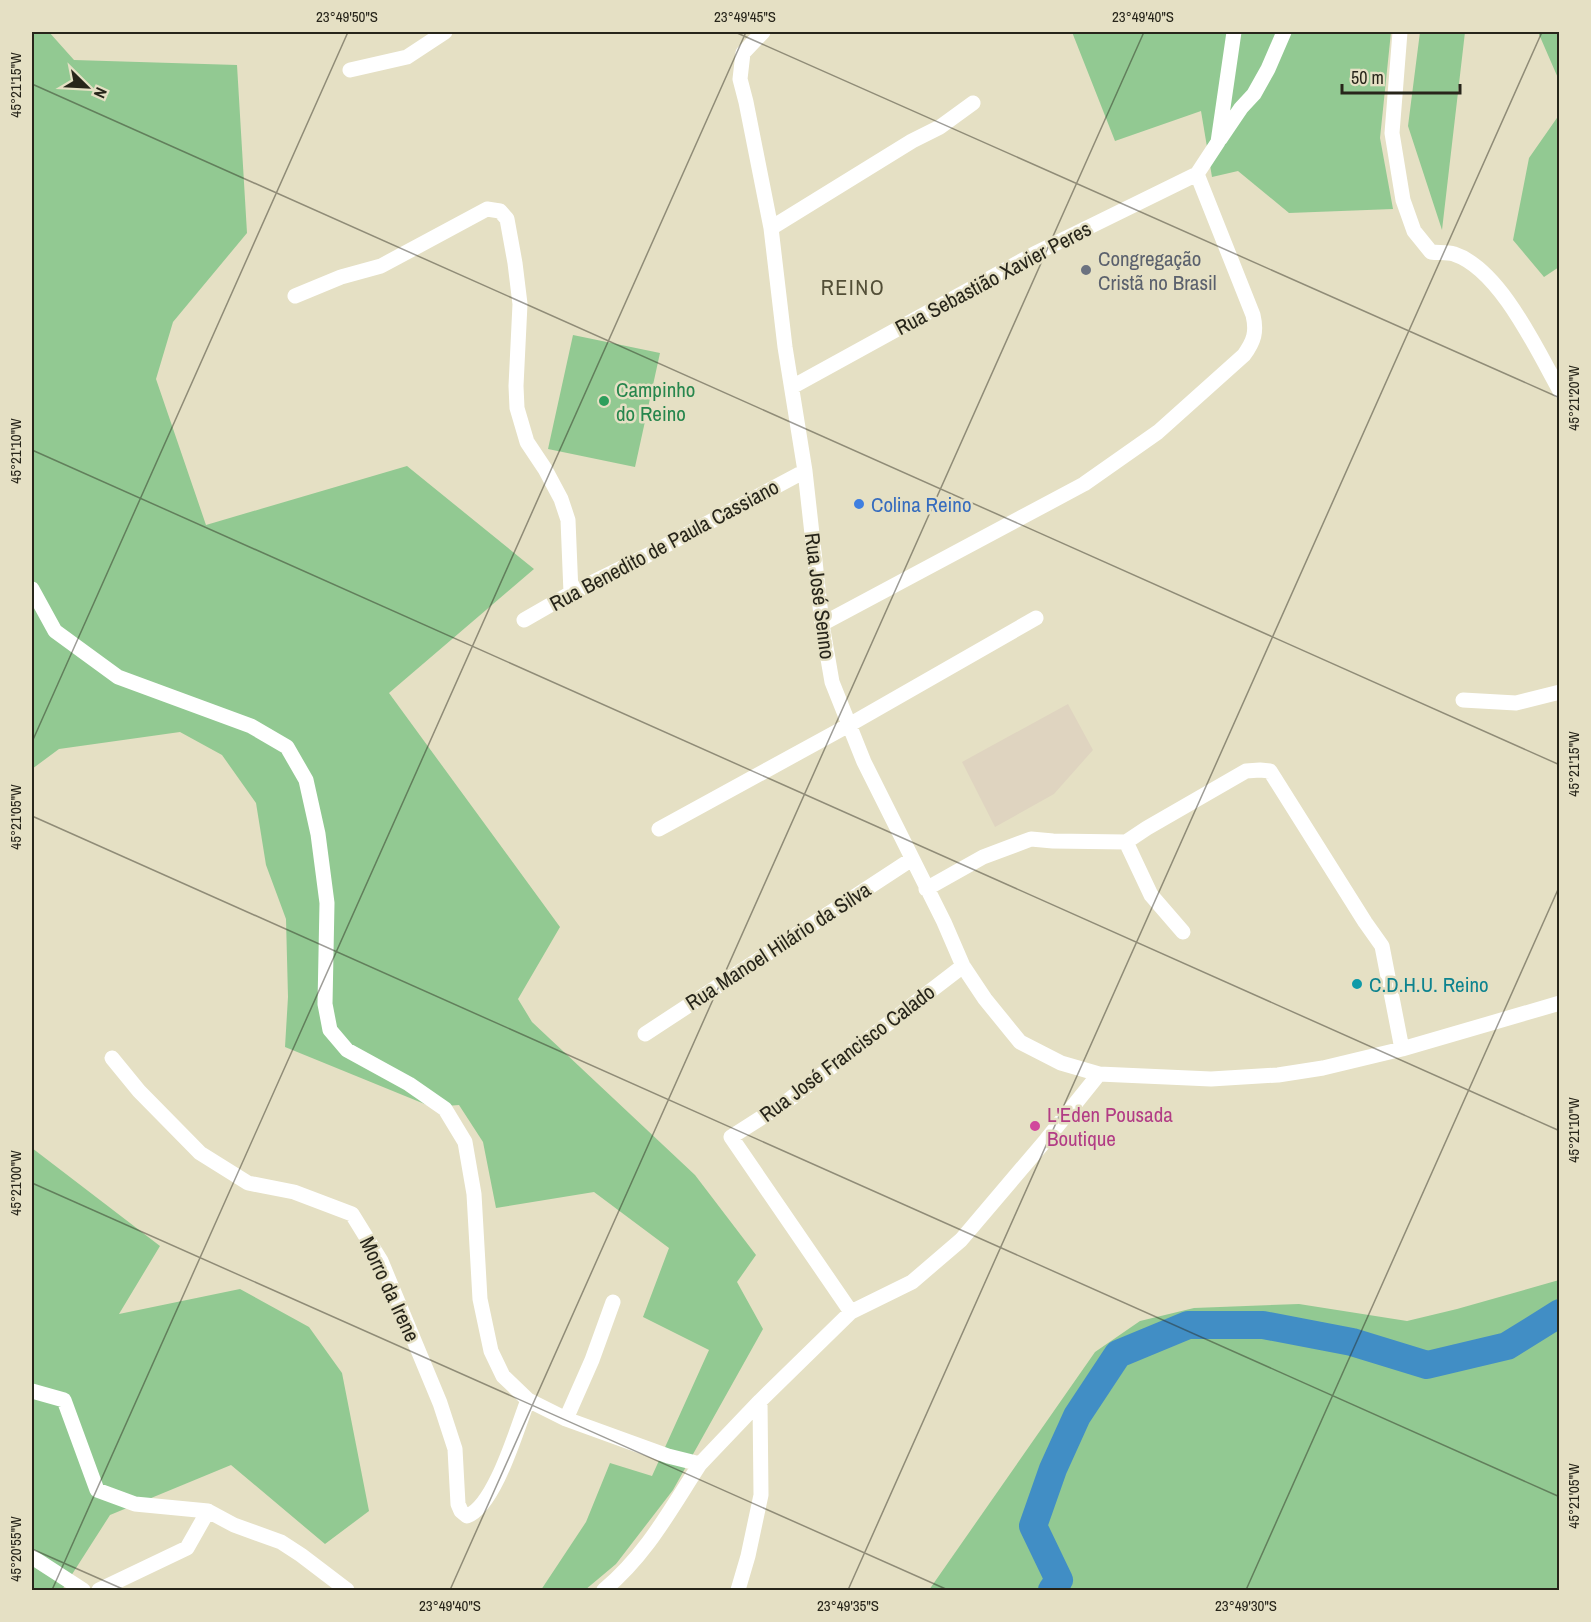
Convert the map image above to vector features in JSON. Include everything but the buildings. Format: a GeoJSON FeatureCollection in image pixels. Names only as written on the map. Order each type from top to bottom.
{"type":"FeatureCollection","features":[{"type":"Feature","properties":{"kind":"street"},"geometry":{"type":"LineString","coordinates":[[350,70],[406,57],[445,32]]}},
{"type":"Feature","properties":{"kind":"street","name":"Rua José Senno"},"geometry":{"type":"LineString","coordinates":[[763,32],[742,53],[740,79],[771,228],[805,471],[822,624],[832,682],[864,762],[944,922],[963,966],[985,999],[1020,1042],[1061,1063],[1099,1074],[1211,1078],[1278,1075],[1323,1068],[1402,1050],[1560,1003]]}},
{"type":"Feature","properties":{"kind":"street"},"geometry":{"type":"LineString","coordinates":[[1218,142],[1234,32]]}},
{"type":"Feature","properties":{"kind":"street"},"geometry":{"type":"LineString","coordinates":[[822,624],[1083,484],[1158,432],[1244,355],[1253,342],[1256,329],[1253,315],[1197,174],[1241,108],[1254,94],[1284,32]]}},
{"type":"Feature","properties":{"kind":"street"},"geometry":{"type":"LineString","coordinates":[[1401,32],[1392,133],[1403,200],[1414,231],[1431,252],[1453,254],[1483,272],[1526,328],[1560,391]]}},
{"type":"Feature","properties":{"kind":"street"},"geometry":{"type":"LineString","coordinates":[[771,228],[912,141],[940,127],[973,103]]}},
{"type":"Feature","properties":{"kind":"street","name":"Rua Sebastião Xavier Peres"},"geometry":{"type":"LineString","coordinates":[[792,387],[1034,254],[1197,174]]}},
{"type":"Feature","properties":{"kind":"street"},"geometry":{"type":"LineString","coordinates":[[295,296],[341,277],[381,266],[487,208],[500,212],[507,219],[520,304],[517,408],[527,442],[561,499],[568,520],[572,593]]}},
{"type":"Feature","properties":{"kind":"street","name":"Rua Benedito de Paula Cassiano"},"geometry":{"type":"LineString","coordinates":[[524,620],[805,471]]}},
{"type":"Feature","properties":{"kind":"street"},"geometry":{"type":"LineString","coordinates":[[32,589],[55,631],[118,677],[251,726],[287,747],[306,780],[318,834],[327,903],[325,1004],[330,1030],[347,1050],[409,1084],[445,1109],[465,1142],[474,1194],[480,1299],[491,1351],[503,1376],[528,1400],[566,1419],[668,1456],[700,1464]]}},
{"type":"Feature","properties":{"kind":"street"},"geometry":{"type":"LineString","coordinates":[[658,829],[849,725],[1036,618]]}},
{"type":"Feature","properties":{"kind":"street"},"geometry":{"type":"LineString","coordinates":[[1463,700],[1516,703],[1560,692]]}},
{"type":"Feature","properties":{"kind":"street"},"geometry":{"type":"LineString","coordinates":[[926,889],[983,857],[1031,839],[1053,842],[1126,842],[1246,771],[1270,771],[1382,946],[1402,1050]]}},
{"type":"Feature","properties":{"kind":"street"},"geometry":{"type":"LineString","coordinates":[[1126,842],[1151,895],[1183,932]]}},
{"type":"Feature","properties":{"kind":"street","name":"Rua Manoel Hilário da Silva"},"geometry":{"type":"LineString","coordinates":[[645,1034],[912,859]]}},
{"type":"Feature","properties":{"kind":"street","name":"Rua José Francisco Calado"},"geometry":{"type":"LineString","coordinates":[[851,1312],[731,1137],[786,1102],[963,966]]}},
{"type":"Feature","properties":{"kind":"street","name":"Morro da Irene"},"geometry":{"type":"LineString","coordinates":[[112,1058],[159,1112],[200,1153],[248,1183],[294,1192],[352,1214],[381,1261],[440,1403],[455,1449],[458,1504],[461,1512],[467,1516],[475,1513],[484,1504],[493,1489],[528,1400]]}},
{"type":"Feature","properties":{"kind":"street"},"geometry":{"type":"LineString","coordinates":[[604,1590],[627,1571],[659,1530],[700,1464],[759,1401],[851,1312],[912,1282],[961,1240],[1099,1074]]}},
{"type":"Feature","properties":{"kind":"street"},"geometry":{"type":"LineString","coordinates":[[566,1419],[592,1360],[613,1302]]}},
{"type":"Feature","properties":{"kind":"street"},"geometry":{"type":"LineString","coordinates":[[32,1391],[64,1401],[97,1490],[135,1504],[208,1510],[234,1525],[281,1542],[347,1590]]}},
{"type":"Feature","properties":{"kind":"street"},"geometry":{"type":"LineString","coordinates":[[738,1590],[761,1495],[759,1401]]}},
{"type":"Feature","properties":{"kind":"street"},"geometry":{"type":"LineString","coordinates":[[99,1590],[187,1548],[208,1510]]}},
{"type":"Feature","properties":{"kind":"street"},"geometry":{"type":"LineString","coordinates":[[32,1557],[83,1590]]}},
{"type":"Feature","properties":{"kind":"shaded area"},"geometry":{"type":"Polygon","coordinates":[[[1068,704],[1093,750],[1054,794],[995,827],[962,762],[1068,704]]]}},
{"type":"Feature","properties":{"kind":"green space"},"geometry":{"type":"Polygon","coordinates":[[[32,32],[49,32],[74,60],[237,65],[247,233],[173,322],[156,379],[206,525],[407,466],[534,569],[389,693],[560,927],[518,999],[532,1022],[695,1175],[756,1255],[737,1282],[763,1329],[673,1490],[616,1564],[585,1590],[541,1590],[586,1522],[610,1463],[652,1476],[709,1350],[643,1317],[669,1248],[594,1192],[496,1208],[483,1142],[459,1105],[432,1107],[285,1047],[288,997],[286,919],[266,865],[256,803],[222,755],[180,732],[59,749],[32,769],[32,32]]]}},
{"type":"Feature","properties":{"kind":"green space"},"geometry":{"type":"Polygon","coordinates":[[[1072,32],[1391,32],[1380,138],[1393,209],[1289,213],[1238,171],[1212,177],[1201,111],[1115,141],[1072,32]]]}},
{"type":"Feature","properties":{"kind":"green space"},"geometry":{"type":"Polygon","coordinates":[[[1420,32],[1465,32],[1442,230],[1408,126],[1420,32]]]}},
{"type":"Feature","properties":{"kind":"green space"},"geometry":{"type":"Polygon","coordinates":[[[1538,32],[1560,32],[1559,267],[1544,277],[1513,240],[1529,158],[1559,115],[1558,78],[1538,32]]]}},
{"type":"Feature","properties":{"kind":"green space","name":"Campinho do Reino"},"geometry":{"type":"Polygon","coordinates":[[[573,335],[660,353],[635,467],[548,449],[573,335]]]}},
{"type":"Feature","properties":{"kind":"green space"},"geometry":{"type":"Polygon","coordinates":[[[32,1148],[160,1246],[119,1314],[240,1289],[309,1327],[342,1373],[369,1511],[325,1544],[231,1465],[110,1515],[62,1590],[32,1590],[32,1148]]]}},
{"type":"Feature","properties":{"kind":"green space"},"geometry":{"type":"Polygon","coordinates":[[[1559,1280],[1559,1590],[929,1590],[1095,1352],[1140,1321],[1194,1308],[1299,1304],[1407,1321],[1559,1280]]]}},
{"type":"Feature","properties":{"kind":"waterway"},"geometry":{"type":"LineString","coordinates":[[1052,1590],[1059,1580],[1033,1526],[1053,1469],[1077,1416],[1118,1354],[1188,1325],[1263,1325],[1352,1342],[1427,1365],[1507,1346],[1560,1313]]}},
{"type":"Feature","properties":{"kind":"place","name":"Congregação Cristã no Brasil"},"geometry":{"type":"Point","coordinates":[1086,270]}},
{"type":"Feature","properties":{"kind":"place","name":"Campinho do Reino"},"geometry":{"type":"Point","coordinates":[604,401]}},
{"type":"Feature","properties":{"kind":"place","name":"Colina Reino"},"geometry":{"type":"Point","coordinates":[859,504]}},
{"type":"Feature","properties":{"kind":"place","name":"C.D.H.U. Reino"},"geometry":{"type":"Point","coordinates":[1357,984]}},
{"type":"Feature","properties":{"kind":"place","name":"L'Eden Pousada Boutique"},"geometry":{"type":"Point","coordinates":[1035,1126]}},
{"type":"Feature","properties":{"kind":"district","name":"REINO"},"geometry":{"type":"Point","coordinates":[853,287]}}]}
